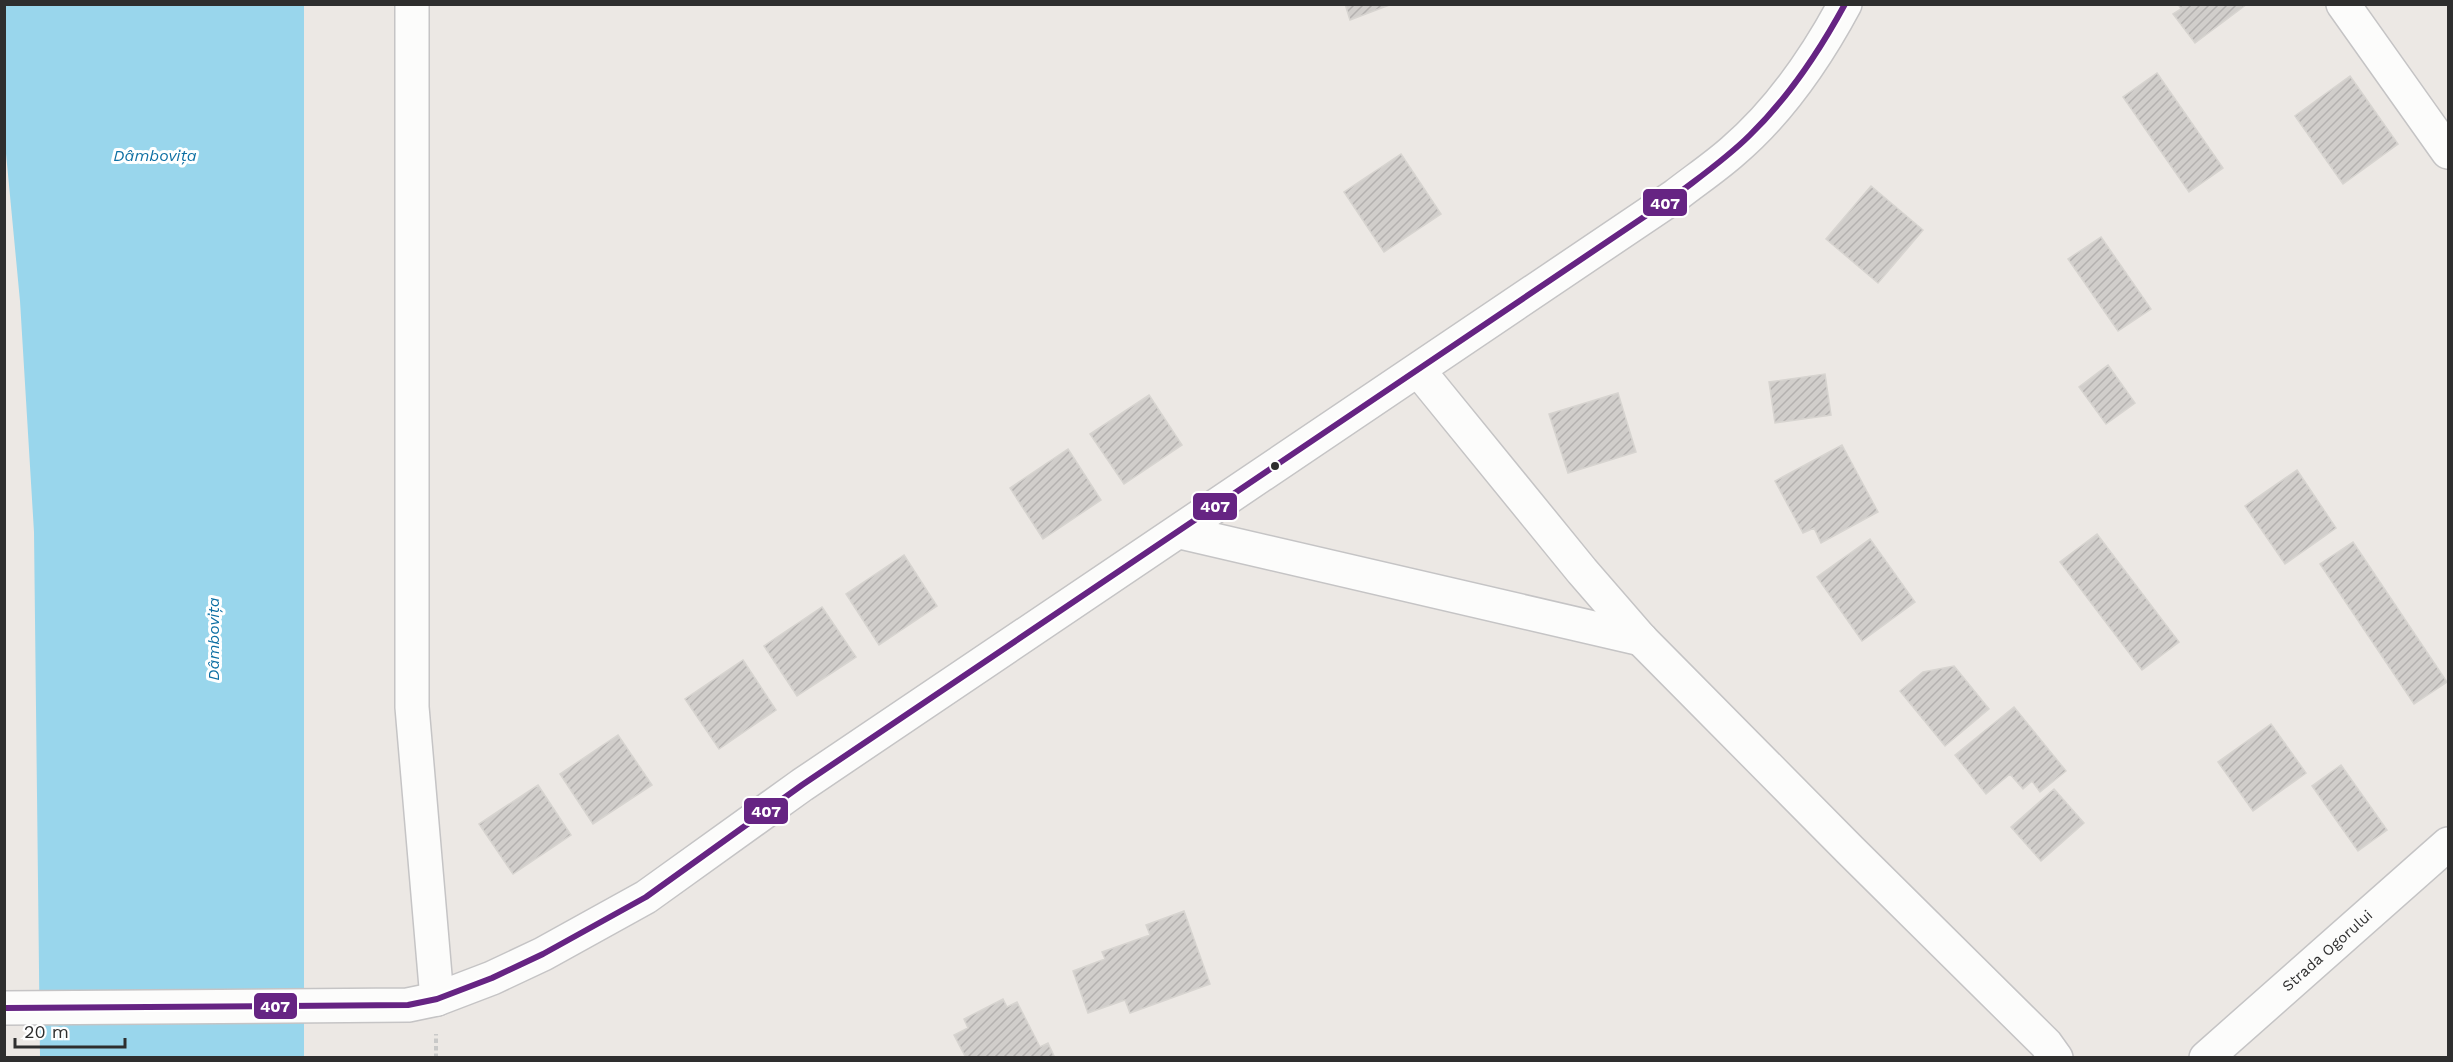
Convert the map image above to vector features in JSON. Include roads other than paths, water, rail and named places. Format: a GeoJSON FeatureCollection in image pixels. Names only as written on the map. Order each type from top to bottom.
{"type":"FeatureCollection","features":[{"type":"Feature","properties":{"kind":"street"},"geometry":{"type":"LineString","coordinates":[[412,4],[412,707],[422,1002]]}},
{"type":"Feature","properties":{"kind":"street"},"geometry":{"type":"LineString","coordinates":[[8,1008],[422,1002],[492,978],[543,954],[646,897],[802,785],[1675,196],[1735,150],[1783,99],[1829,33],[1845,4]]}},
{"type":"Feature","properties":{"kind":"street"},"geometry":{"type":"LineString","coordinates":[[2343,4],[2448,152]]}},
{"type":"Feature","properties":{"kind":"street"},"geometry":{"type":"LineString","coordinates":[[1419,370],[1582,571],[1641,639],[2046,1044],[2056,1058]]}},
{"type":"Feature","properties":{"kind":"street"},"geometry":{"type":"LineString","coordinates":[[1180,532],[1641,639]]}},
{"type":"Feature","properties":{"kind":"street","name":"Strada Ogorului"},"geometry":{"type":"LineString","coordinates":[[2206,1058],[2448,844]]}},
{"type":"Feature","properties":{"kind":"water","name":"Dâmbovița"},"geometry":{"type":"Polygon","coordinates":[[[4,5],[304,5],[304,1057],[40,1057],[34,532],[20,301],[5,143],[4,5]]]}}]}
